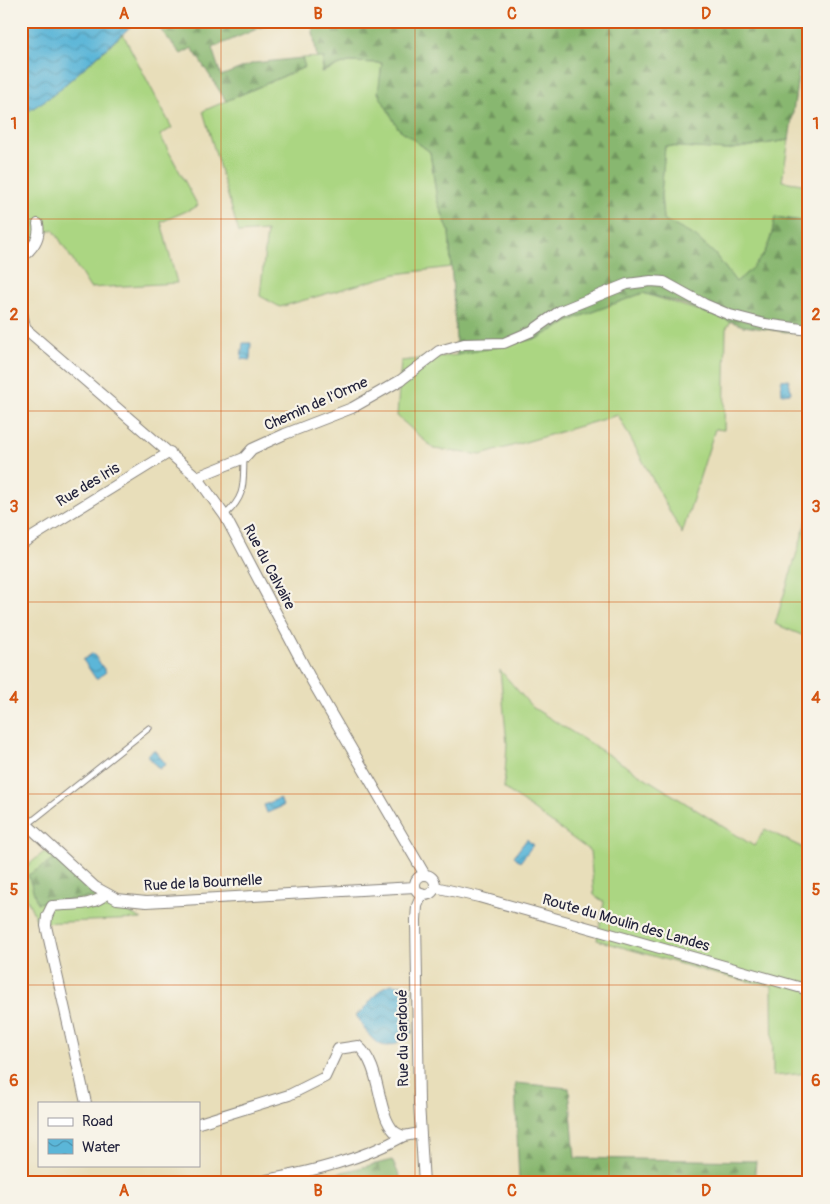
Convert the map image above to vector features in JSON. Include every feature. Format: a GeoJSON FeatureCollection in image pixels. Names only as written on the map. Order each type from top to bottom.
{"type":"FeatureCollection","features":[{"type":"Feature","properties":{"kind":"street"},"geometry":{"type":"LineString","coordinates":[[21,258],[32,249],[38,238],[38,224]]}},
{"type":"Feature","properties":{"kind":"street","name":"Chemin de l'Orme"},"geometry":{"type":"LineString","coordinates":[[197,477],[244,458],[252,450],[352,408],[400,380],[439,351],[464,344],[504,343],[532,331],[560,311],[626,284],[664,282],[704,304],[730,315],[765,324],[809,330]]}},
{"type":"Feature","properties":{"kind":"street"},"geometry":{"type":"LineString","coordinates":[[21,308],[23,326]]}},
{"type":"Feature","properties":{"kind":"street","name":"Rue du Calvaire"},"geometry":{"type":"LineString","coordinates":[[23,326],[197,477],[225,516],[312,680],[425,875]]}},
{"type":"Feature","properties":{"kind":"street","name":"Rue des Iris"},"geometry":{"type":"LineString","coordinates":[[21,544],[170,452]]}},
{"type":"Feature","properties":{"kind":"street","name":"Rue de la Bournelle"},"geometry":{"type":"LineString","coordinates":[[24,822],[95,886],[106,894],[118,899],[146,902],[419,891]]}},
{"type":"Feature","properties":{"kind":"street"},"geometry":{"type":"LineString","coordinates":[[425,875],[433,879],[435,888],[428,894],[419,891],[417,879],[425,875]]}},
{"type":"Feature","properties":{"kind":"street","name":"Route du Moulin des Landes"},"geometry":{"type":"LineString","coordinates":[[435,888],[489,900],[809,990]]}},
{"type":"Feature","properties":{"kind":"street","name":"Rue du Gardoué"},"geometry":{"type":"LineString","coordinates":[[419,891],[416,920],[420,1133],[424,1183]]}},
{"type":"Feature","properties":{"kind":"street"},"geometry":{"type":"LineString","coordinates":[[86,1102],[46,926],[47,916],[52,906],[89,903],[102,898],[106,894]]}},
{"type":"Feature","properties":{"kind":"street"},"geometry":{"type":"LineString","coordinates":[[200,1123],[289,1095],[325,1077],[338,1049],[358,1046],[366,1054],[373,1069],[387,1115],[394,1130],[404,1136]]}},
{"type":"Feature","properties":{"kind":"street"},"geometry":{"type":"LineString","coordinates":[[267,1180],[298,1174],[382,1148],[404,1136],[420,1133]]}},
{"type":"Feature","properties":{"kind":"lane"},"geometry":{"type":"LineString","coordinates":[[225,516],[237,505],[244,490],[244,458]]}},
{"type":"Feature","properties":{"kind":"lane"},"geometry":{"type":"LineString","coordinates":[[24,822],[149,728]]}},
{"type":"Feature","properties":{"kind":"green space"},"geometry":{"type":"Polygon","coordinates":[[[153,21],[276,21],[212,48],[221,76],[254,63],[302,58],[305,67],[226,101],[192,48],[181,54],[153,21]]]}},
{"type":"Feature","properties":{"kind":"green space"},"geometry":{"type":"Polygon","coordinates":[[[298,21],[806,21],[789,140],[726,150],[665,146],[661,195],[663,219],[696,237],[714,253],[736,282],[752,268],[763,254],[770,238],[775,217],[809,222],[809,335],[743,326],[684,304],[643,293],[576,318],[538,338],[457,355],[449,231],[437,200],[430,152],[398,128],[378,93],[382,63],[349,62],[321,72],[324,58],[317,58],[312,25],[298,21]]]}},
{"type":"Feature","properties":{"kind":"green space"},"geometry":{"type":"Polygon","coordinates":[[[123,34],[172,128],[160,135],[198,206],[161,222],[177,283],[90,288],[53,229],[21,248],[21,116],[53,95],[123,34]]]}},
{"type":"Feature","properties":{"kind":"green space"},"geometry":{"type":"Polygon","coordinates":[[[324,57],[322,72],[349,62],[382,63],[398,128],[430,152],[437,200],[449,231],[451,267],[396,274],[280,307],[260,296],[267,231],[239,233],[203,111],[305,67],[302,58],[324,57]]]}},
{"type":"Feature","properties":{"kind":"green space"},"geometry":{"type":"Polygon","coordinates":[[[789,140],[782,181],[809,185],[809,222],[775,217],[770,238],[763,254],[752,268],[736,282],[714,253],[663,219],[661,195],[665,146],[726,150],[789,140]]]}},
{"type":"Feature","properties":{"kind":"green space"},"geometry":{"type":"Polygon","coordinates":[[[643,293],[731,321],[726,329],[724,430],[715,429],[682,534],[618,415],[481,455],[434,449],[397,416],[401,361],[457,355],[538,338],[576,318],[643,293]]]}},
{"type":"Feature","properties":{"kind":"green space"},"geometry":{"type":"Polygon","coordinates":[[[809,513],[809,638],[775,624],[809,513]]]}},
{"type":"Feature","properties":{"kind":"green space"},"geometry":{"type":"Polygon","coordinates":[[[500,670],[532,707],[754,846],[765,829],[809,851],[809,1073],[773,1076],[772,986],[716,974],[597,940],[604,902],[594,895],[590,851],[504,788],[507,744],[500,670]]]}},
{"type":"Feature","properties":{"kind":"green space"},"geometry":{"type":"Polygon","coordinates":[[[44,852],[57,858],[97,897],[142,919],[38,923],[21,886],[21,871],[44,852]]]}},
{"type":"Feature","properties":{"kind":"green space"},"geometry":{"type":"Polygon","coordinates":[[[57,858],[97,897],[37,903],[28,875],[57,858]]]}},
{"type":"Feature","properties":{"kind":"green space"},"geometry":{"type":"Polygon","coordinates":[[[515,1083],[569,1088],[575,1158],[756,1161],[754,1183],[519,1183],[515,1083]]]}},
{"type":"Feature","properties":{"kind":"green space"},"geometry":{"type":"Polygon","coordinates":[[[392,1160],[403,1183],[326,1183],[326,1176],[392,1160]]]}},
{"type":"Feature","properties":{"kind":"green space"},"geometry":{"type":"Polygon","coordinates":[[[326,1176],[326,1183],[297,1183],[326,1176]]]}},
{"type":"Feature","properties":{"kind":"water"},"geometry":{"type":"Polygon","coordinates":[[[21,21],[137,21],[53,95],[21,116],[21,21]]]}},
{"type":"Feature","properties":{"kind":"water"},"geometry":{"type":"Polygon","coordinates":[[[243,343],[251,343],[250,360],[241,359],[243,343]]]}},
{"type":"Feature","properties":{"kind":"water"},"geometry":{"type":"Polygon","coordinates":[[[789,379],[791,393],[782,394],[781,380],[789,379]]]}},
{"type":"Feature","properties":{"kind":"water"},"geometry":{"type":"Polygon","coordinates":[[[93,653],[106,672],[96,679],[83,660],[93,653]]]}},
{"type":"Feature","properties":{"kind":"water"},"geometry":{"type":"Polygon","coordinates":[[[154,750],[166,764],[159,769],[147,755],[154,750]]]}},
{"type":"Feature","properties":{"kind":"water"},"geometry":{"type":"Polygon","coordinates":[[[280,798],[283,806],[267,813],[264,805],[280,798]]]}},
{"type":"Feature","properties":{"kind":"water"},"geometry":{"type":"Polygon","coordinates":[[[527,839],[533,845],[520,862],[514,856],[527,839]]]}},
{"type":"Feature","properties":{"kind":"water"},"geometry":{"type":"Polygon","coordinates":[[[392,984],[411,986],[412,1033],[395,1044],[388,1046],[382,1045],[371,1038],[356,1015],[377,993],[392,984]]]}}]}
